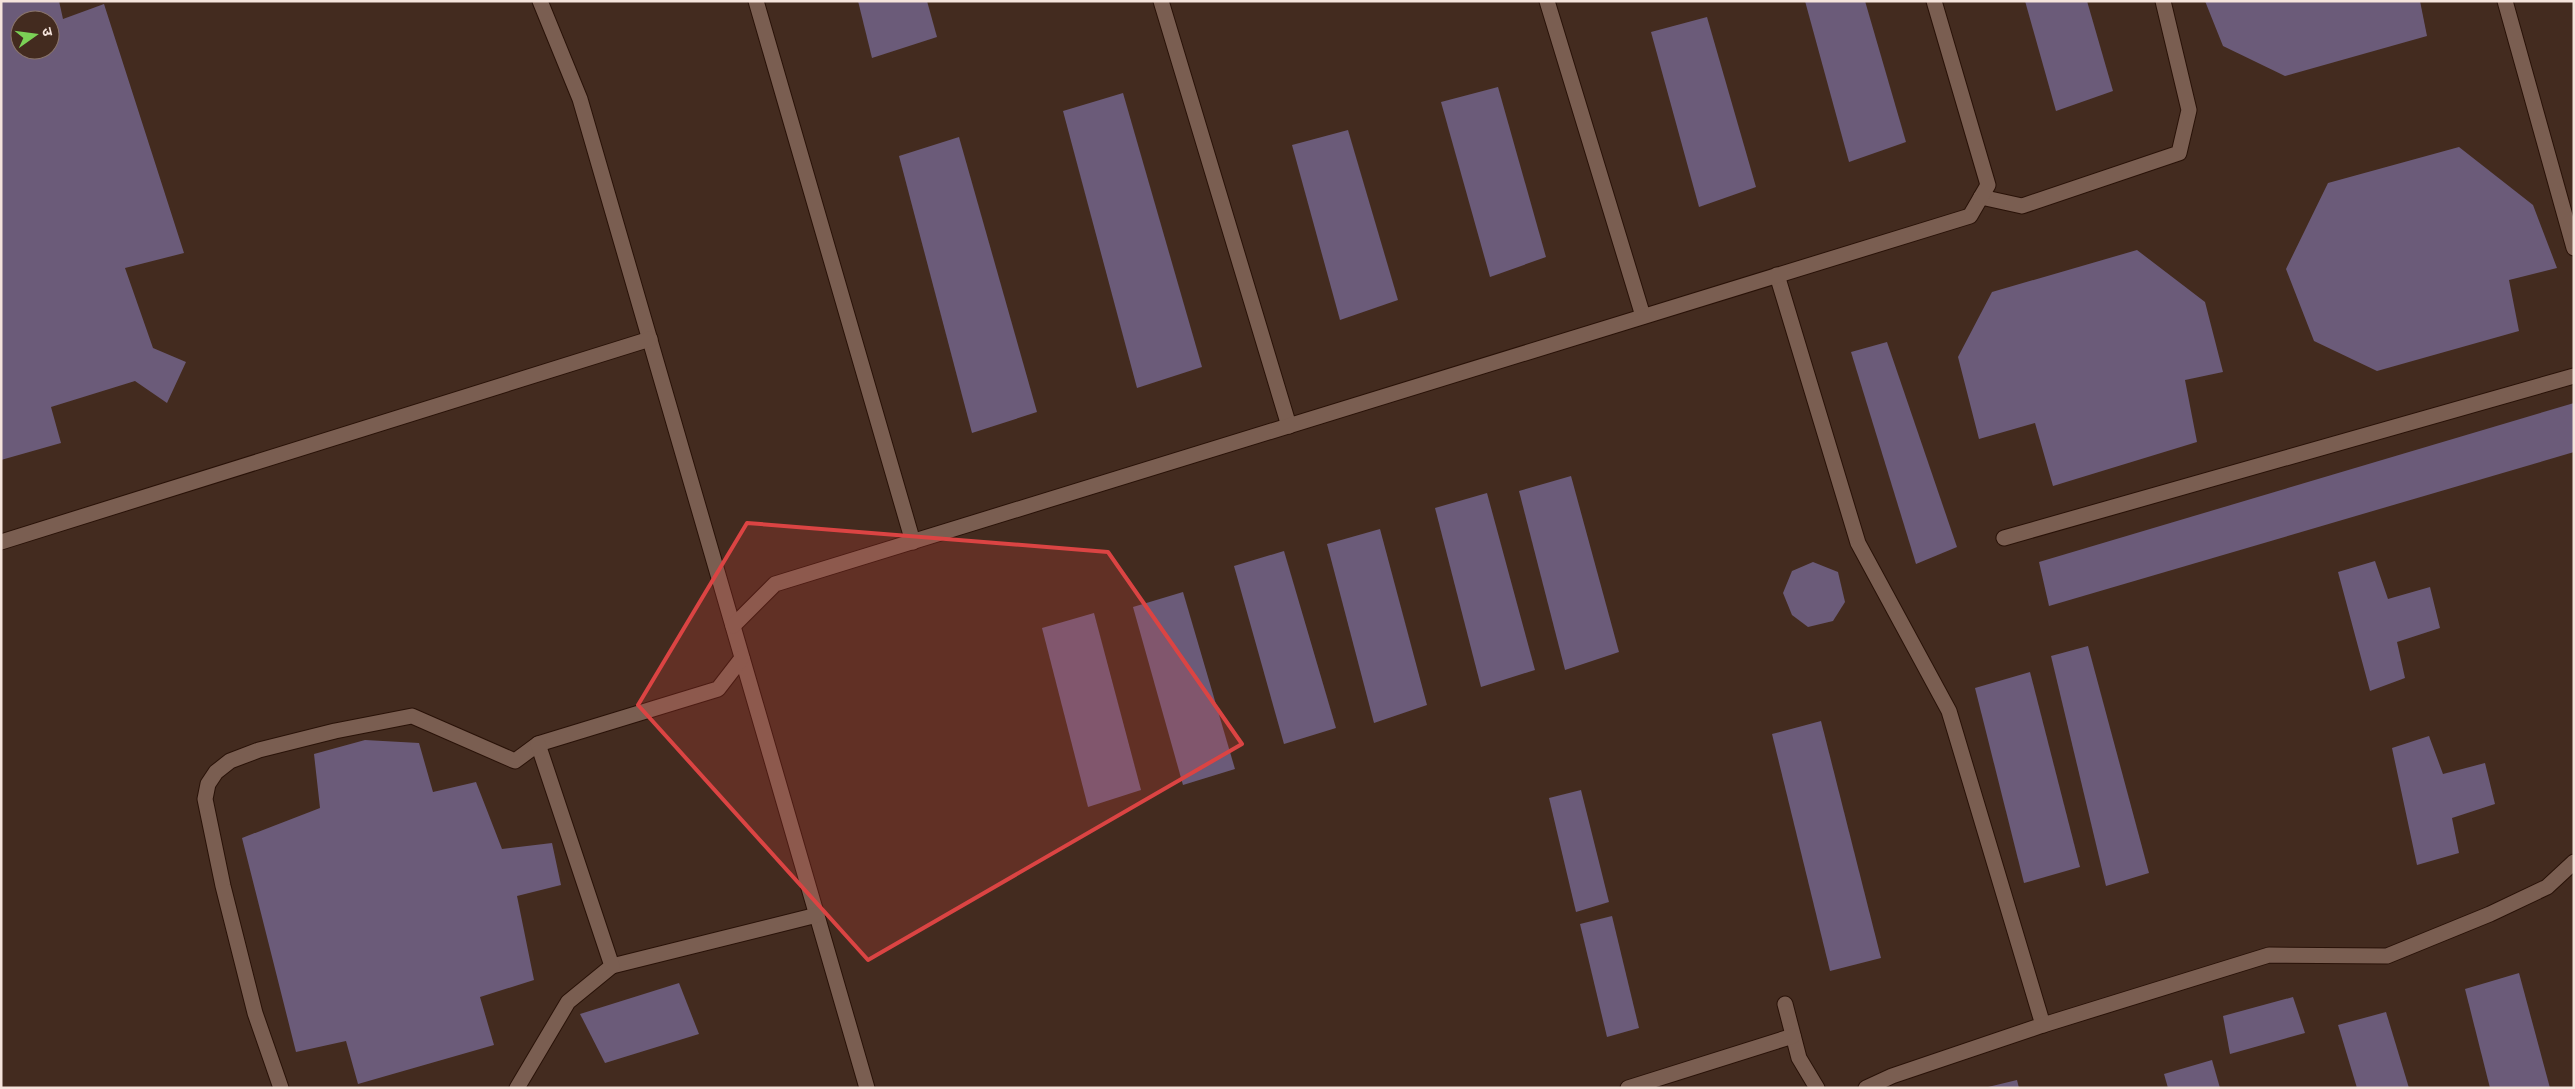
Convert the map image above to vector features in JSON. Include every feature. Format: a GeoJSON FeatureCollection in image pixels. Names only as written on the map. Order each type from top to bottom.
{"type":"FeatureCollection","features":[{"type":"Feature","properties":{"kind":"street"},"geometry":{"type":"LineString","coordinates":[[540,1],[580,100],[867,1088]]}},
{"type":"Feature","properties":{"kind":"street"},"geometry":{"type":"LineString","coordinates":[[756,1],[913,542]]}},
{"type":"Feature","properties":{"kind":"street"},"geometry":{"type":"LineString","coordinates":[[1161,1],[1289,426]]}},
{"type":"Feature","properties":{"kind":"street"},"geometry":{"type":"LineString","coordinates":[[1547,1],[1643,316]]}},
{"type":"Feature","properties":{"kind":"street"},"geometry":{"type":"LineString","coordinates":[[733,626],[775,584],[1970,216],[1988,185],[1934,1]]}},
{"type":"Feature","properties":{"kind":"street"},"geometry":{"type":"LineString","coordinates":[[1981,197],[2022,206],[2179,153],[2189,110],[2162,1]]}},
{"type":"Feature","properties":{"kind":"street"},"geometry":{"type":"LineString","coordinates":[[2505,1],[2574,248]]}},
{"type":"Feature","properties":{"kind":"street"},"geometry":{"type":"LineString","coordinates":[[1777,275],[1858,542],[1949,711],[2043,1026]]}},
{"type":"Feature","properties":{"kind":"street"},"geometry":{"type":"LineString","coordinates":[[1,542],[650,339]]}},
{"type":"Feature","properties":{"kind":"street"},"geometry":{"type":"LineString","coordinates":[[2004,538],[2574,376]]}},
{"type":"Feature","properties":{"kind":"street"},"geometry":{"type":"LineString","coordinates":[[281,1088],[255,1013],[223,886],[207,809],[205,799],[208,784],[216,772],[230,761],[259,750],[335,731],[412,716],[515,761],[538,744],[718,689],[742,658]]}},
{"type":"Feature","properties":{"kind":"street"},"geometry":{"type":"LineString","coordinates":[[538,744],[612,966]]}},
{"type":"Feature","properties":{"kind":"street"},"geometry":{"type":"LineString","coordinates":[[1866,1088],[1892,1076],[2043,1026],[2269,955],[2387,956],[2490,914],[2547,888],[2574,862]]}},
{"type":"Feature","properties":{"kind":"street"},"geometry":{"type":"LineString","coordinates":[[517,1088],[568,1002],[612,966],[817,915]]}},
{"type":"Feature","properties":{"kind":"street"},"geometry":{"type":"LineString","coordinates":[[1784,1004],[1799,1058],[1817,1088]]}},
{"type":"Feature","properties":{"kind":"street"},"geometry":{"type":"LineString","coordinates":[[1628,1088],[1793,1036]]}},
{"type":"Feature","properties":{"kind":"highlighted area"},"geometry":{"type":"Polygon","coordinates":[[[747,523],[1108,552],[1242,744],[868,960],[638,705],[747,523]]]}},
{"type":"Feature","properties":{"kind":"building"},"geometry":{"type":"Polygon","coordinates":[[[1,1],[59,1],[63,19],[104,4],[184,253],[125,268],[153,348],[186,362],[167,403],[135,381],[51,407],[61,443],[1,460],[1,1]]]}},
{"type":"Feature","properties":{"kind":"building"},"geometry":{"type":"Polygon","coordinates":[[[858,1],[927,1],[937,37],[872,58],[858,1]]]}},
{"type":"Feature","properties":{"kind":"building"},"geometry":{"type":"Polygon","coordinates":[[[1805,1],[1865,1],[1906,142],[1849,162],[1805,1]]]}},
{"type":"Feature","properties":{"kind":"building"},"geometry":{"type":"Polygon","coordinates":[[[2025,1],[2087,1],[2113,91],[2056,111],[2025,1]]]}},
{"type":"Feature","properties":{"kind":"building"},"geometry":{"type":"Polygon","coordinates":[[[2205,1],[2420,1],[2427,36],[2285,76],[2223,46],[2205,1]]]}},
{"type":"Feature","properties":{"kind":"building"},"geometry":{"type":"Polygon","coordinates":[[[1707,17],[1756,187],[1699,207],[1651,32],[1707,17]]]}},
{"type":"Feature","properties":{"kind":"building"},"geometry":{"type":"Polygon","coordinates":[[[1498,87],[1546,257],[1490,277],[1441,102],[1498,87]]]}},
{"type":"Feature","properties":{"kind":"building"},"geometry":{"type":"Polygon","coordinates":[[[1123,93],[1202,367],[1137,388],[1063,111],[1123,93]]]}},
{"type":"Feature","properties":{"kind":"building"},"geometry":{"type":"Polygon","coordinates":[[[1348,130],[1398,300],[1340,320],[1292,145],[1348,130]]]}},
{"type":"Feature","properties":{"kind":"building"},"geometry":{"type":"Polygon","coordinates":[[[959,137],[1037,412],[972,433],[899,156],[959,137]]]}},
{"type":"Feature","properties":{"kind":"building"},"geometry":{"type":"Polygon","coordinates":[[[2459,147],[2533,205],[2557,268],[2509,280],[2519,331],[2377,371],[2314,341],[2286,269],[2328,183],[2459,147]]]}},
{"type":"Feature","properties":{"kind":"building"},"geometry":{"type":"Polygon","coordinates":[[[2137,250],[2205,302],[2223,372],[2185,380],[2197,442],[2053,486],[2035,423],[1979,439],[1958,357],[1992,292],[2137,250]]]}},
{"type":"Feature","properties":{"kind":"building"},"geometry":{"type":"Polygon","coordinates":[[[1887,342],[1957,547],[1916,564],[1851,352],[1887,342]]]}},
{"type":"Feature","properties":{"kind":"building"},"geometry":{"type":"Polygon","coordinates":[[[2574,403],[2574,452],[2049,606],[2039,562],[2574,403]]]}},
{"type":"Feature","properties":{"kind":"building"},"geometry":{"type":"Polygon","coordinates":[[[1571,476],[1619,652],[1565,670],[1519,491],[1571,476]]]}},
{"type":"Feature","properties":{"kind":"building"},"geometry":{"type":"Polygon","coordinates":[[[1487,493],[1535,670],[1481,687],[1435,508],[1487,493]]]}},
{"type":"Feature","properties":{"kind":"building"},"geometry":{"type":"Polygon","coordinates":[[[1380,529],[1427,705],[1374,723],[1327,544],[1380,529]]]}},
{"type":"Feature","properties":{"kind":"building"},"geometry":{"type":"Polygon","coordinates":[[[1284,551],[1336,728],[1284,744],[1234,566],[1284,551]]]}},
{"type":"Feature","properties":{"kind":"building"},"geometry":{"type":"Polygon","coordinates":[[[2375,561],[2388,599],[2430,587],[2440,628],[2397,642],[2405,678],[2370,691],[2338,572],[2375,561]]]}},
{"type":"Feature","properties":{"kind":"building"},"geometry":{"type":"Polygon","coordinates":[[[1813,562],[1838,572],[1845,602],[1833,621],[1808,627],[1792,615],[1783,593],[1792,571],[1813,562]]]}},
{"type":"Feature","properties":{"kind":"building"},"geometry":{"type":"Polygon","coordinates":[[[1183,592],[1235,769],[1183,785],[1133,607],[1183,592]]]}},
{"type":"Feature","properties":{"kind":"building"},"geometry":{"type":"Polygon","coordinates":[[[1094,613],[1141,790],[1088,807],[1042,628],[1094,613]]]}},
{"type":"Feature","properties":{"kind":"building"},"geometry":{"type":"Polygon","coordinates":[[[2088,646],[2149,873],[2106,886],[2051,656],[2088,646]]]}},
{"type":"Feature","properties":{"kind":"building"},"geometry":{"type":"Polygon","coordinates":[[[2030,672],[2080,867],[2024,883],[1975,688],[2030,672]]]}},
{"type":"Feature","properties":{"kind":"building"},"geometry":{"type":"Polygon","coordinates":[[[1821,721],[1881,958],[1830,971],[1772,734],[1821,721]]]}},
{"type":"Feature","properties":{"kind":"building"},"geometry":{"type":"Polygon","coordinates":[[[2429,736],[2443,774],[2485,763],[2495,804],[2452,818],[2459,853],[2417,865],[2392,748],[2429,736]]]}},
{"type":"Feature","properties":{"kind":"building"},"geometry":{"type":"Polygon","coordinates":[[[365,740],[419,743],[433,792],[476,782],[502,849],[552,843],[561,885],[517,896],[534,980],[480,997],[494,1045],[358,1084],[346,1041],[296,1052],[242,838],[320,808],[314,754],[365,740]]]}},
{"type":"Feature","properties":{"kind":"building"},"geometry":{"type":"Polygon","coordinates":[[[1581,790],[1609,902],[1576,912],[1549,798],[1581,790]]]}},
{"type":"Feature","properties":{"kind":"building"},"geometry":{"type":"Polygon","coordinates":[[[1612,916],[1639,1028],[1607,1037],[1580,924],[1612,916]]]}},
{"type":"Feature","properties":{"kind":"building"},"geometry":{"type":"Polygon","coordinates":[[[2519,973],[2550,1088],[2490,1088],[2465,989],[2519,973]]]}},
{"type":"Feature","properties":{"kind":"building"},"geometry":{"type":"Polygon","coordinates":[[[679,983],[699,1034],[605,1063],[580,1014],[679,983]]]}},
{"type":"Feature","properties":{"kind":"building"},"geometry":{"type":"Polygon","coordinates":[[[2293,997],[2305,1033],[2230,1054],[2223,1016],[2293,997]]]}},
{"type":"Feature","properties":{"kind":"building"},"geometry":{"type":"Polygon","coordinates":[[[2386,1012],[2409,1088],[2357,1088],[2338,1025],[2386,1012]]]}},
{"type":"Feature","properties":{"kind":"building"},"geometry":{"type":"Polygon","coordinates":[[[2212,1060],[2220,1088],[2168,1088],[2164,1074],[2212,1060]]]}},
{"type":"Feature","properties":{"kind":"building"},"geometry":{"type":"Polygon","coordinates":[[[2017,1080],[2019,1088],[1988,1088],[1988,1087],[2017,1080]]]}}]}
